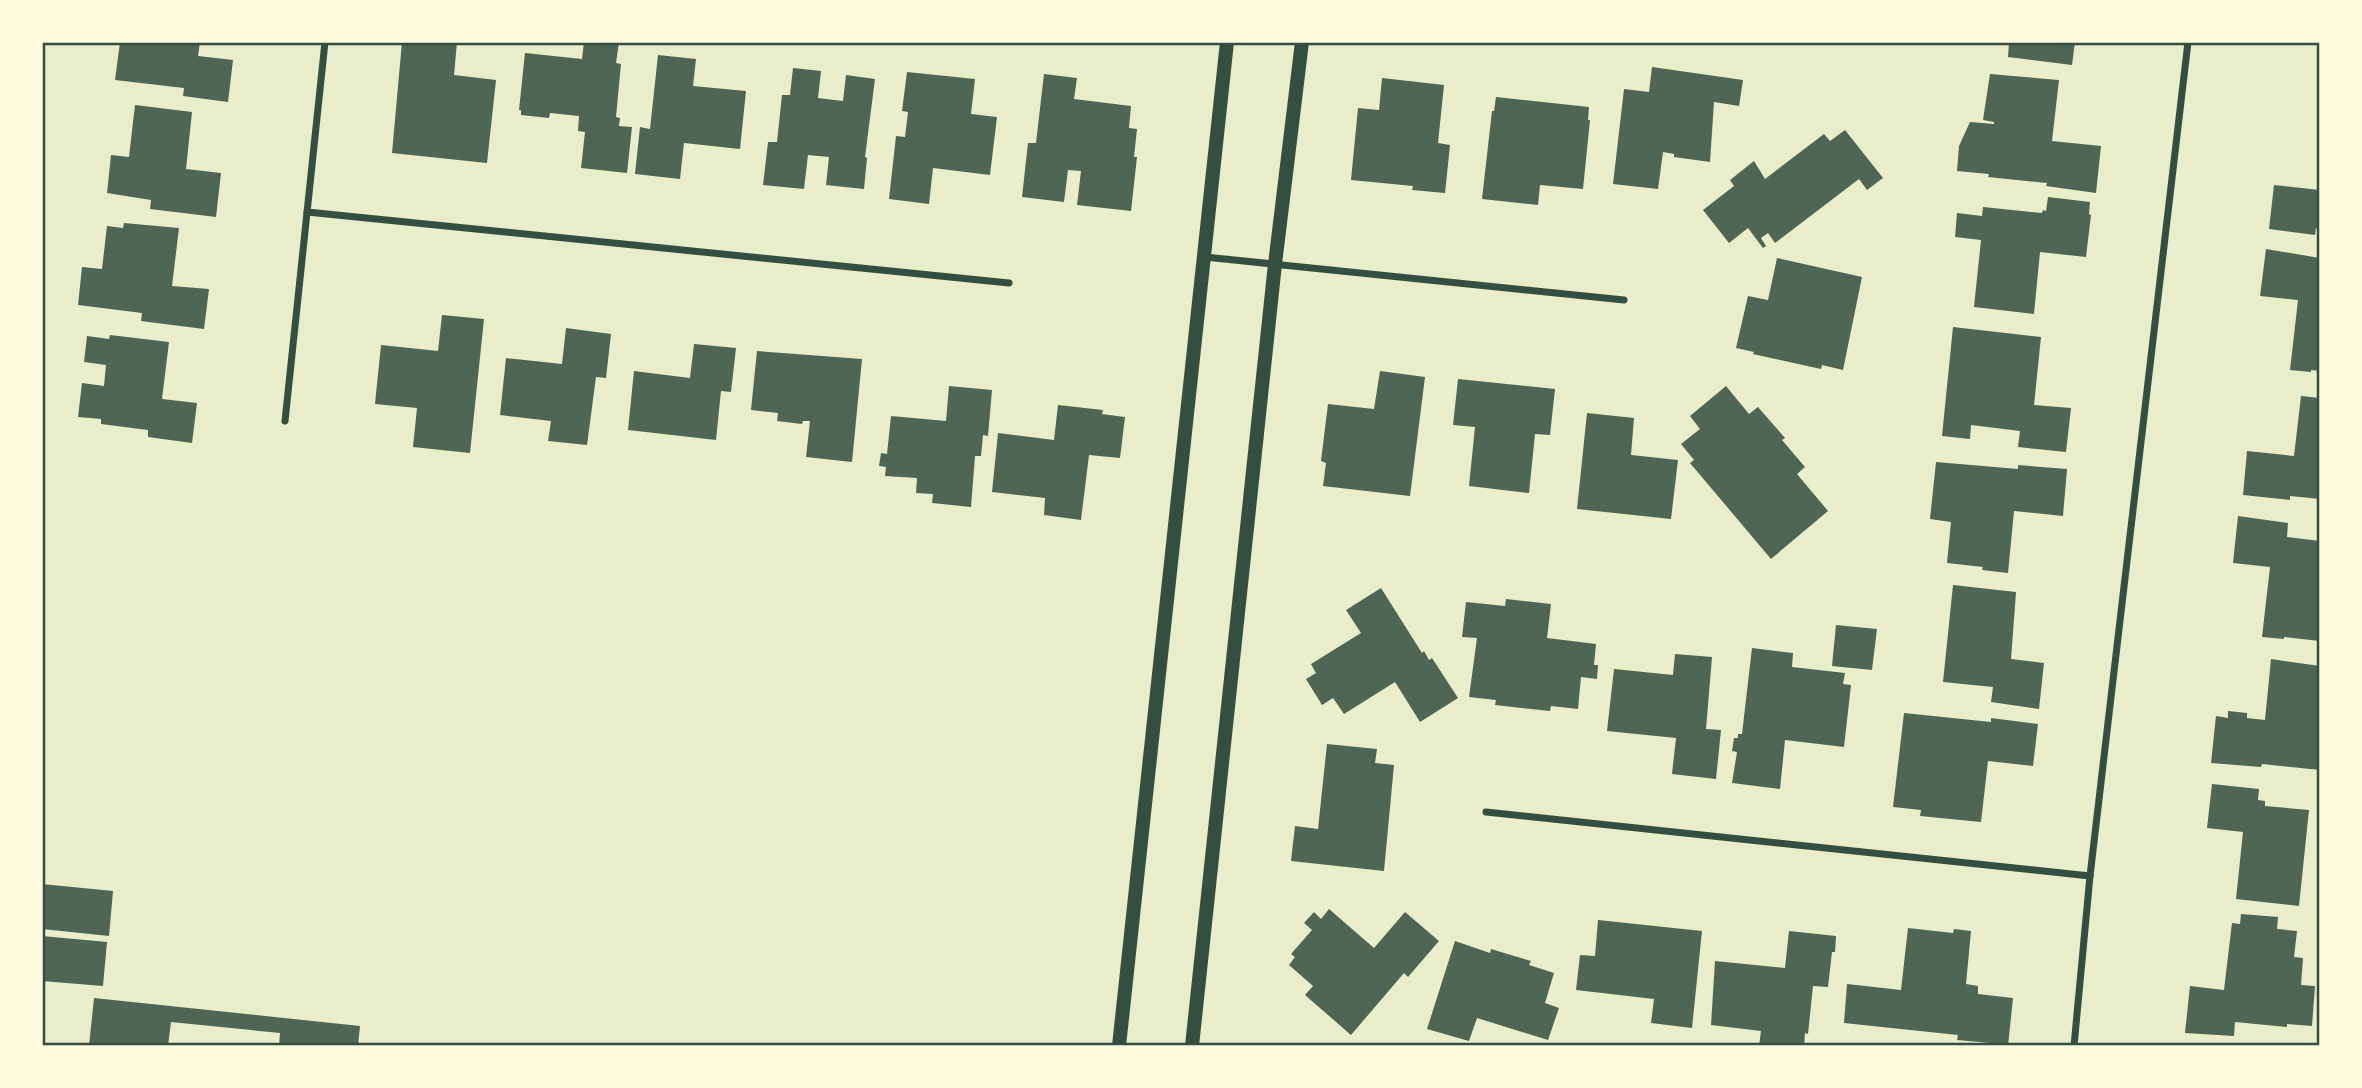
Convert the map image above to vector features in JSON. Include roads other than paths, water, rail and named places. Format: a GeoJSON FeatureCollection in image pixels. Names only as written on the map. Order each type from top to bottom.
{"type":"FeatureCollection","features":[{"type":"Feature","properties":{"kind":"main road"},"geometry":{"type":"LineString","coordinates":[[1119,1046],[1227,42]]}},
{"type":"Feature","properties":{"kind":"main road"},"geometry":{"type":"LineString","coordinates":[[1192,1046],[1302,42]]}},
{"type":"Feature","properties":{"kind":"street"},"geometry":{"type":"LineString","coordinates":[[285,421],[326,42]]}},
{"type":"Feature","properties":{"kind":"street"},"geometry":{"type":"LineString","coordinates":[[2074,1046],[2090,876],[2188,42]]}},
{"type":"Feature","properties":{"kind":"street"},"geometry":{"type":"LineString","coordinates":[[307,212],[1009,283]]}},
{"type":"Feature","properties":{"kind":"street"},"geometry":{"type":"LineString","coordinates":[[1205,257],[1624,300]]}},
{"type":"Feature","properties":{"kind":"street"},"geometry":{"type":"LineString","coordinates":[[1486,812],[2090,876]]}}]}
